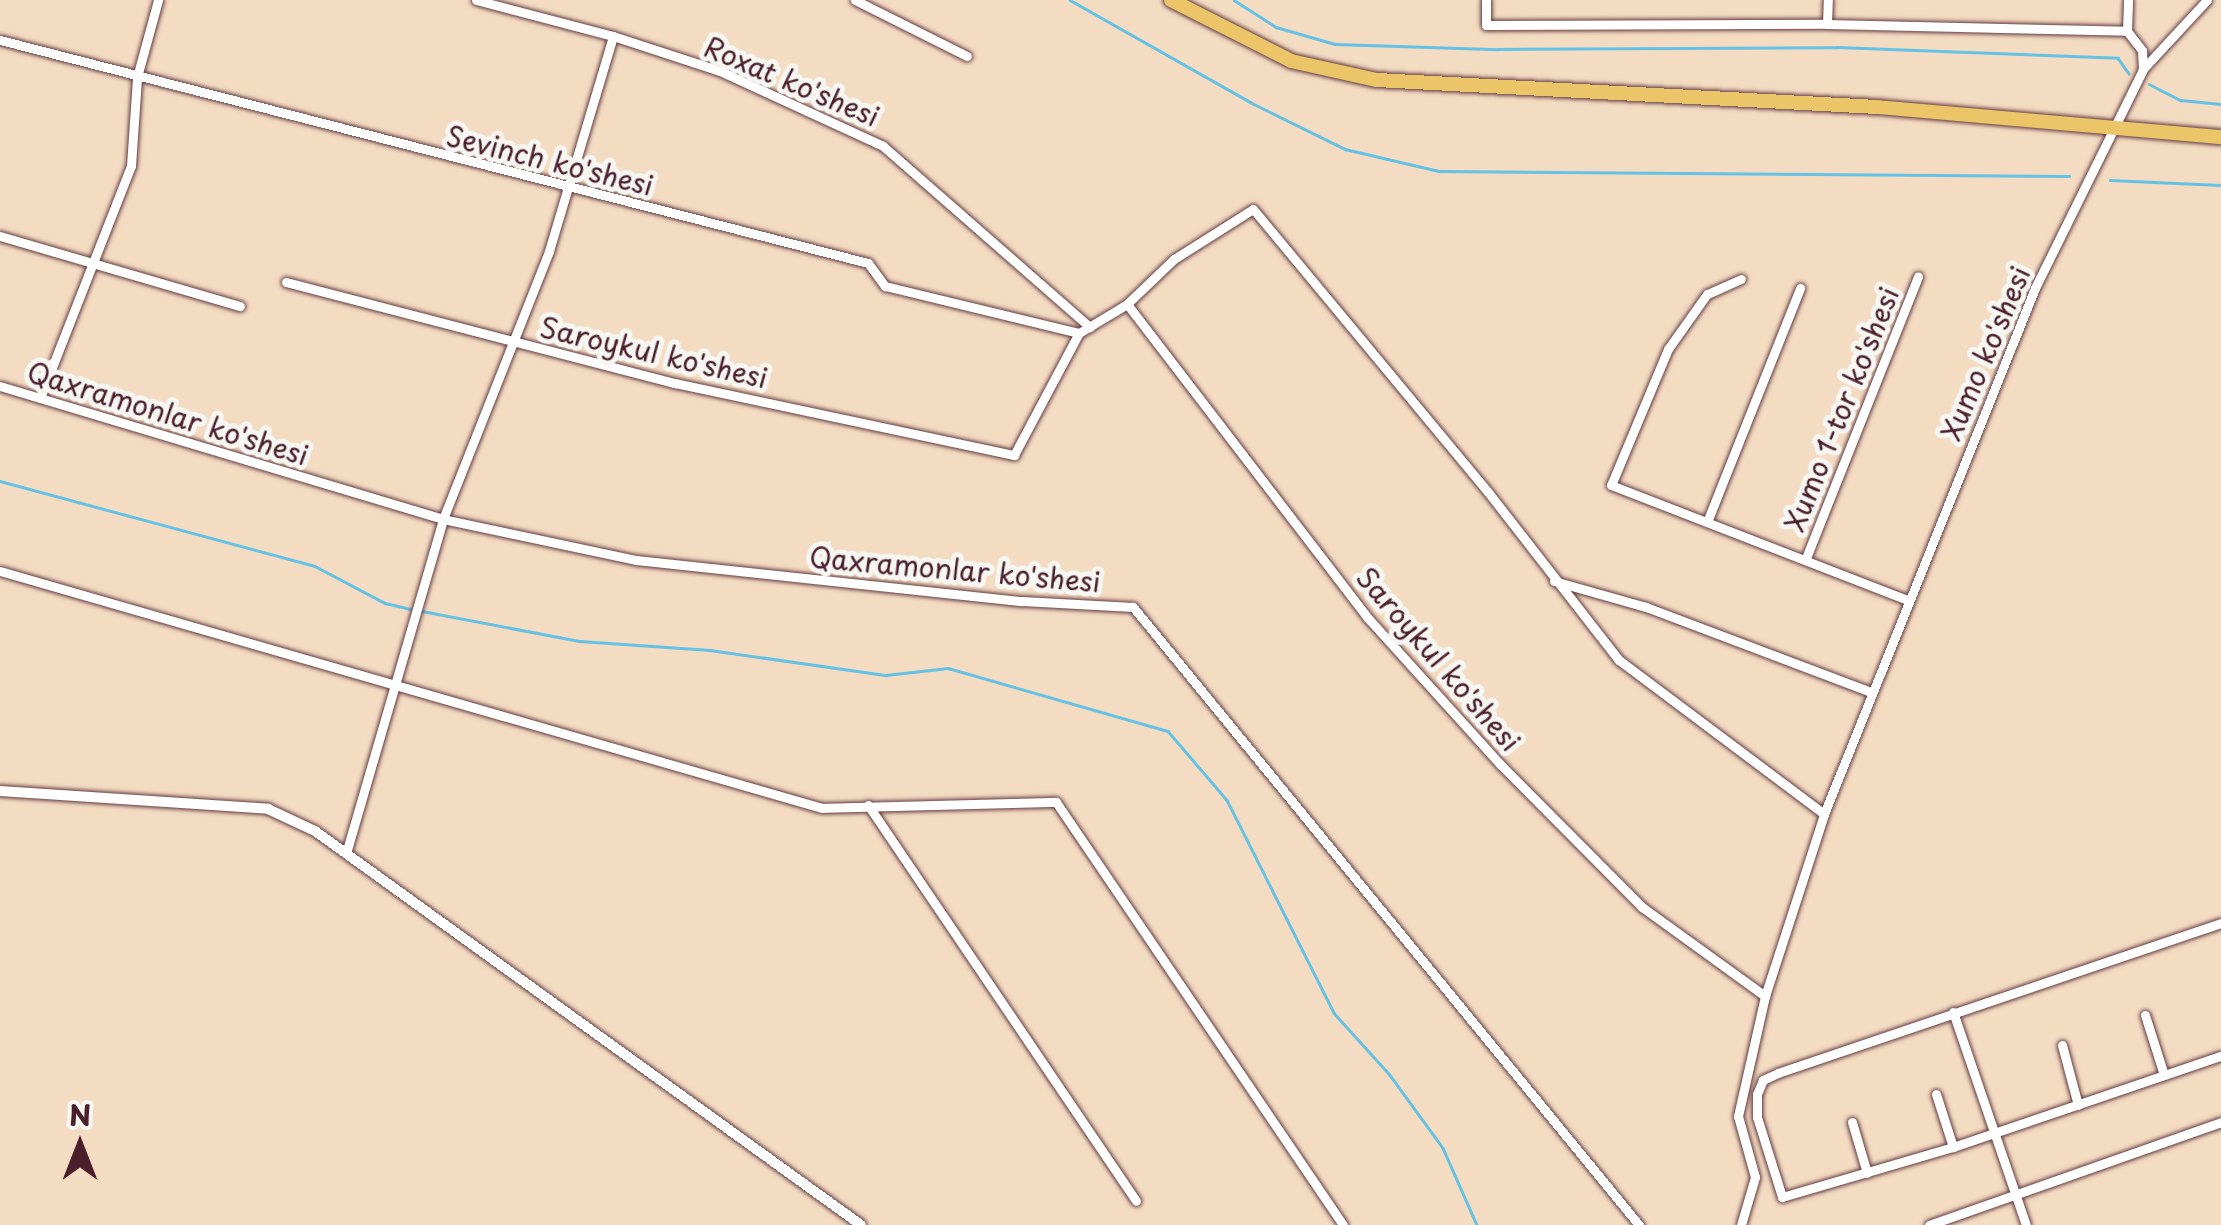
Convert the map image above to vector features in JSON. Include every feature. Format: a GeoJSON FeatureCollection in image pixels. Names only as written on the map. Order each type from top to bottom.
{"type":"FeatureCollection","features":[{"type":"Feature","properties":{"kind":"highway"},"geometry":{"type":"LineString","coordinates":[[1172,0],[1291,61],[1377,80],[1876,107],[2221,137]]}},
{"type":"Feature","properties":{"kind":"street"},"geometry":{"type":"LineString","coordinates":[[40,398],[131,166],[137,77],[158,0]]}},
{"type":"Feature","properties":{"kind":"street","name":"Roxat ko'shesi"},"geometry":{"type":"LineString","coordinates":[[476,0],[613,36],[720,71],[884,146],[1090,327]]}},
{"type":"Feature","properties":{"kind":"street"},"geometry":{"type":"LineString","coordinates":[[856,0],[966,56]]}},
{"type":"Feature","properties":{"kind":"street"},"geometry":{"type":"LineString","coordinates":[[1486,0],[1486,25],[1827,24],[2127,31]]}},
{"type":"Feature","properties":{"kind":"street"},"geometry":{"type":"LineString","coordinates":[[1827,24],[1828,0]]}},
{"type":"Feature","properties":{"kind":"street"},"geometry":{"type":"LineString","coordinates":[[2128,0],[2127,31],[2142,50],[2143,69]]}},
{"type":"Feature","properties":{"kind":"street","name":"Xumo ko'shesi"},"geometry":{"type":"LineString","coordinates":[[1741,1225],[1754,1178],[1738,1116],[1765,996],[1824,814],[2035,288],[2143,69],[2207,0]]}},
{"type":"Feature","properties":{"kind":"street"},"geometry":{"type":"LineString","coordinates":[[348,850],[443,518],[514,342],[569,189],[613,36]]}},
{"type":"Feature","properties":{"kind":"street","name":"Sevinch ko'shesi"},"geometry":{"type":"LineString","coordinates":[[0,40],[868,263],[884,286],[1079,333]]}},
{"type":"Feature","properties":{"kind":"street"},"geometry":{"type":"LineString","coordinates":[[1079,333],[1126,304],[1174,259],[1253,209],[1488,492],[1619,660],[1824,814]]}},
{"type":"Feature","properties":{"kind":"street"},"geometry":{"type":"LineString","coordinates":[[0,236],[240,306]]}},
{"type":"Feature","properties":{"kind":"street","name":"Xumo 1-tor ko'shesi"},"geometry":{"type":"LineString","coordinates":[[1806,558],[1918,276]]}},
{"type":"Feature","properties":{"kind":"street"},"geometry":{"type":"LineString","coordinates":[[1741,279],[1707,294],[1668,349],[1612,486],[1907,600]]}},
{"type":"Feature","properties":{"kind":"street","name":"Saroykul ko'shesi"},"geometry":{"type":"LineString","coordinates":[[286,282],[675,383],[1014,455],[1079,333]]}},
{"type":"Feature","properties":{"kind":"street"},"geometry":{"type":"LineString","coordinates":[[1707,522],[1800,288]]}},
{"type":"Feature","properties":{"kind":"street","name":"Saroykul ko'shesi"},"geometry":{"type":"LineString","coordinates":[[1126,304],[1368,618],[1500,764],[1642,907],[1765,996]]}},
{"type":"Feature","properties":{"kind":"street","name":"Qaxramonlar ko'shesi"},"geometry":{"type":"LineString","coordinates":[[0,386],[443,518],[636,560],[1133,608],[1639,1225]]}},
{"type":"Feature","properties":{"kind":"street"},"geometry":{"type":"LineString","coordinates":[[0,571],[822,808],[1056,802],[1343,1225]]}},
{"type":"Feature","properties":{"kind":"street"},"geometry":{"type":"LineString","coordinates":[[1554,581],[1646,607],[1871,692]]}},
{"type":"Feature","properties":{"kind":"street"},"geometry":{"type":"LineString","coordinates":[[0,791],[268,809],[348,850],[861,1225]]}},
{"type":"Feature","properties":{"kind":"street"},"geometry":{"type":"LineString","coordinates":[[868,805],[1136,1201]]}},
{"type":"Feature","properties":{"kind":"street"},"geometry":{"type":"LineString","coordinates":[[2221,923],[1762,1080],[1757,1094],[1757,1117],[1782,1197],[1992,1134],[2221,1056]]}},
{"type":"Feature","properties":{"kind":"street"},"geometry":{"type":"LineString","coordinates":[[1954,1012],[1992,1134],[2026,1225]]}},
{"type":"Feature","properties":{"kind":"street"},"geometry":{"type":"LineString","coordinates":[[2146,1015],[2164,1075]]}},
{"type":"Feature","properties":{"kind":"street"},"geometry":{"type":"LineString","coordinates":[[2062,1045],[2078,1105]]}},
{"type":"Feature","properties":{"kind":"street"},"geometry":{"type":"LineString","coordinates":[[1936,1094],[1953,1146]]}},
{"type":"Feature","properties":{"kind":"street"},"geometry":{"type":"LineString","coordinates":[[1852,1122],[1867,1173]]}},
{"type":"Feature","properties":{"kind":"street"},"geometry":{"type":"LineString","coordinates":[[1928,1225],[2221,1122]]}},
{"type":"Feature","properties":{"kind":"waterway"},"geometry":{"type":"LineString","coordinates":[[1070,0],[1254,104],[1345,149],[1439,171],[2069,176]]}},
{"type":"Feature","properties":{"kind":"waterway"},"geometry":{"type":"LineString","coordinates":[[1234,0],[1276,27],[1335,44],[1498,49],[1837,47],[2118,58],[2129,74]]}},
{"type":"Feature","properties":{"kind":"waterway"},"geometry":{"type":"LineString","coordinates":[[2149,84],[2181,100],[2221,104]]}},
{"type":"Feature","properties":{"kind":"waterway"},"geometry":{"type":"LineString","coordinates":[[2110,180],[2221,185]]}},
{"type":"Feature","properties":{"kind":"waterway"},"geometry":{"type":"LineString","coordinates":[[0,481],[315,566],[385,603],[410,609]]}},
{"type":"Feature","properties":{"kind":"waterway"},"geometry":{"type":"LineString","coordinates":[[422,611],[580,641],[710,650],[886,675],[948,668],[1168,731],[1227,800],[1334,1013],[1390,1075],[1443,1148],[1477,1225]]}}]}
